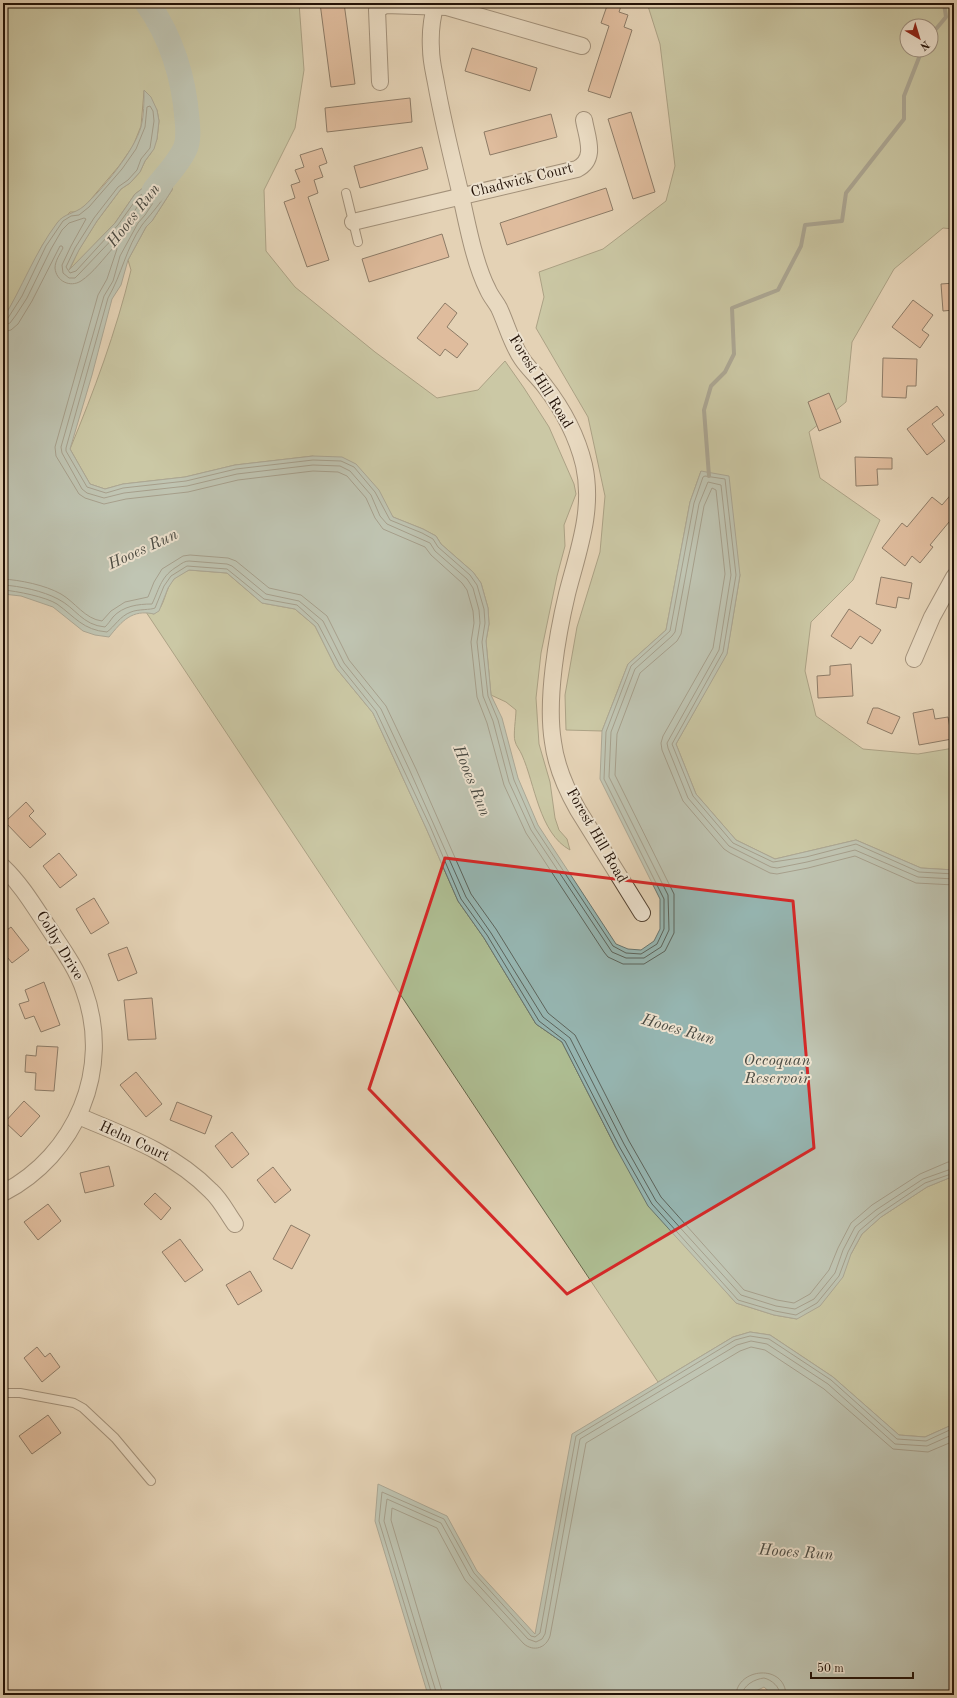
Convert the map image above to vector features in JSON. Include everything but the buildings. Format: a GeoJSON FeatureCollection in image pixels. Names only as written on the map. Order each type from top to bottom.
{"type":"FeatureCollection","features":[{"type":"Feature","properties":{"kind":"street"},"geometry":{"type":"LineString","coordinates":[[380,82],[377,10],[385,5],[436,5],[447,7],[582,46]]}},
{"type":"Feature","properties":{"kind":"street","name":"Forest Hill Road"},"geometry":{"type":"LineString","coordinates":[[436,5],[431,34],[431,51],[442,113],[471,238],[487,290],[499,309],[506,328],[522,359],[544,385],[560,409],[571,430],[584,466],[587,488],[587,515],[584,533],[567,596],[558,642],[552,694],[550,718],[558,766],[568,793],[642,913]]}},
{"type":"Feature","properties":{"kind":"street","name":"Chadwick Court"},"geometry":{"type":"LineString","coordinates":[[353,222],[578,169],[584,166],[588,161],[590,154],[584,120]]}},
{"type":"Feature","properties":{"kind":"street"},"geometry":{"type":"LineString","coordinates":[[914,659],[932,616],[954,577]]}},
{"type":"Feature","properties":{"kind":"street","name":"Colby Drive"},"geometry":{"type":"LineString","coordinates":[[3,867],[27,894],[75,969],[84,990],[90,1012],[93,1034],[93,1057],[86,1095],[78,1116],[68,1134],[55,1153],[29,1177],[3,1193]]}},
{"type":"Feature","properties":{"kind":"street","name":"Helm Court"},"geometry":{"type":"LineString","coordinates":[[78,1116],[167,1155],[212,1192],[235,1224]]}},
{"type":"Feature","properties":{"kind":"lane"},"geometry":{"type":"LineString","coordinates":[[346,193],[358,242]]}},
{"type":"Feature","properties":{"kind":"lane"},"geometry":{"type":"LineString","coordinates":[[3,1393],[20,1393],[74,1403],[83,1408],[115,1438],[150,1481]]}},
{"type":"Feature","properties":{"kind":"highlighted area"},"geometry":{"type":"Polygon","coordinates":[[[445,858],[793,901],[814,1148],[567,1294],[369,1089],[445,858]]]}},
{"type":"Feature","properties":{"kind":"green space"},"geometry":{"type":"Polygon","coordinates":[[[3,3],[299,3],[304,70],[295,128],[264,190],[266,251],[295,287],[375,352],[437,398],[478,390],[505,361],[549,427],[574,484],[576,494],[564,525],[565,546],[557,576],[541,653],[536,698],[539,744],[550,782],[555,818],[559,830],[567,839],[570,850],[551,832],[539,807],[527,767],[514,739],[516,710],[506,702],[491,695],[486,641],[489,624],[488,608],[481,583],[473,572],[441,544],[436,536],[393,517],[389,511],[313,456],[235,465],[185,477],[123,484],[105,489],[90,484],[70,449],[88,405],[119,316],[131,270],[128,260],[146,227],[152,221],[172,190],[176,164],[135,194],[115,223],[69,271],[78,251],[97,221],[121,189],[130,183],[140,172],[157,139],[159,121],[157,110],[144,91],[141,126],[133,146],[119,166],[86,205],[77,212],[70,212],[43,244],[20,290],[3,319],[3,3]]]}},
{"type":"Feature","properties":{"kind":"green space"},"geometry":{"type":"Polygon","coordinates":[[[647,3],[954,3],[954,229],[943,228],[894,269],[852,342],[846,402],[809,432],[820,478],[880,520],[853,580],[811,622],[805,671],[816,716],[863,749],[918,754],[954,748],[954,870],[921,868],[856,840],[775,859],[736,840],[696,794],[676,744],[727,653],[740,575],[701,471],[690,502],[666,630],[628,664],[602,731],[566,730],[565,695],[577,627],[600,552],[605,496],[588,417],[536,328],[544,297],[539,272],[603,249],[666,201],[675,166],[660,44],[647,3]]]}},
{"type":"Feature","properties":{"kind":"green space"},"geometry":{"type":"Polygon","coordinates":[[[189,570],[227,573],[262,603],[295,609],[315,626],[336,668],[373,713],[458,901],[484,938],[536,1024],[562,1042],[616,1148],[697,1259],[736,1303],[774,1315],[797,1319],[851,1254],[862,1234],[881,1217],[927,1187],[954,1176],[954,1424],[925,1437],[899,1435],[833,1377],[770,1335],[750,1332],[733,1337],[658,1382],[146,612],[154,614],[158,611],[171,582],[189,570]]]}},
{"type":"Feature","properties":{"kind":"water","name":"Occoquan Reservoir"},"geometry":{"type":"Polygon","coordinates":[[[144,90],[151,97],[157,110],[159,121],[154,149],[145,161],[140,172],[130,183],[121,189],[97,221],[79,250],[69,270],[115,223],[135,194],[176,163],[172,190],[152,221],[146,227],[128,260],[121,285],[112,299],[92,375],[70,449],[90,484],[105,489],[123,484],[185,477],[235,465],[313,456],[342,457],[356,464],[379,490],[393,517],[436,536],[441,544],[473,572],[481,583],[488,608],[489,624],[486,641],[491,695],[502,718],[518,778],[538,825],[616,944],[628,949],[641,950],[654,941],[660,929],[660,899],[600,779],[602,731],[628,664],[666,630],[690,502],[701,471],[729,476],[740,575],[727,654],[676,744],[696,794],[736,840],[775,859],[856,840],[921,868],[954,870],[954,1176],[927,1187],[881,1217],[862,1234],[851,1254],[843,1277],[820,1306],[797,1319],[774,1315],[736,1303],[648,1206],[616,1148],[562,1042],[536,1024],[484,938],[458,901],[373,713],[336,668],[315,626],[295,609],[262,603],[227,573],[189,570],[174,579],[168,588],[159,611],[154,614],[140,613],[128,618],[118,626],[109,637],[83,631],[53,607],[21,596],[3,594],[3,319],[35,258],[57,223],[63,217],[81,209],[92,199],[109,180],[132,147],[141,127],[144,108],[144,90]]]}},
{"type":"Feature","properties":{"kind":"water"},"geometry":{"type":"Polygon","coordinates":[[[750,1332],[770,1335],[833,1377],[899,1435],[925,1437],[954,1424],[954,1695],[773,1695],[764,1687],[748,1695],[428,1695],[375,1521],[378,1484],[447,1516],[477,1571],[535,1634],[572,1434],[733,1337],[750,1332]]]}},
{"type":"Feature","properties":{"kind":"waterway","name":"Hooes Run"},"geometry":{"type":"LineString","coordinates":[[147,3],[163,29],[175,58],[183,88],[188,131],[188,138],[182,155],[154,191]]}},
{"type":"Feature","properties":{"kind":"waterway"},"geometry":{"type":"LineString","coordinates":[[939,25],[946,17],[944,3]]}},
{"type":"Feature","properties":{"kind":"waterway"},"geometry":{"type":"LineString","coordinates":[[709,476],[704,410],[711,386],[725,372],[734,354],[732,308],[778,290],[801,246],[805,225],[842,221],[846,193],[904,119],[904,96],[919,58]]}}]}
